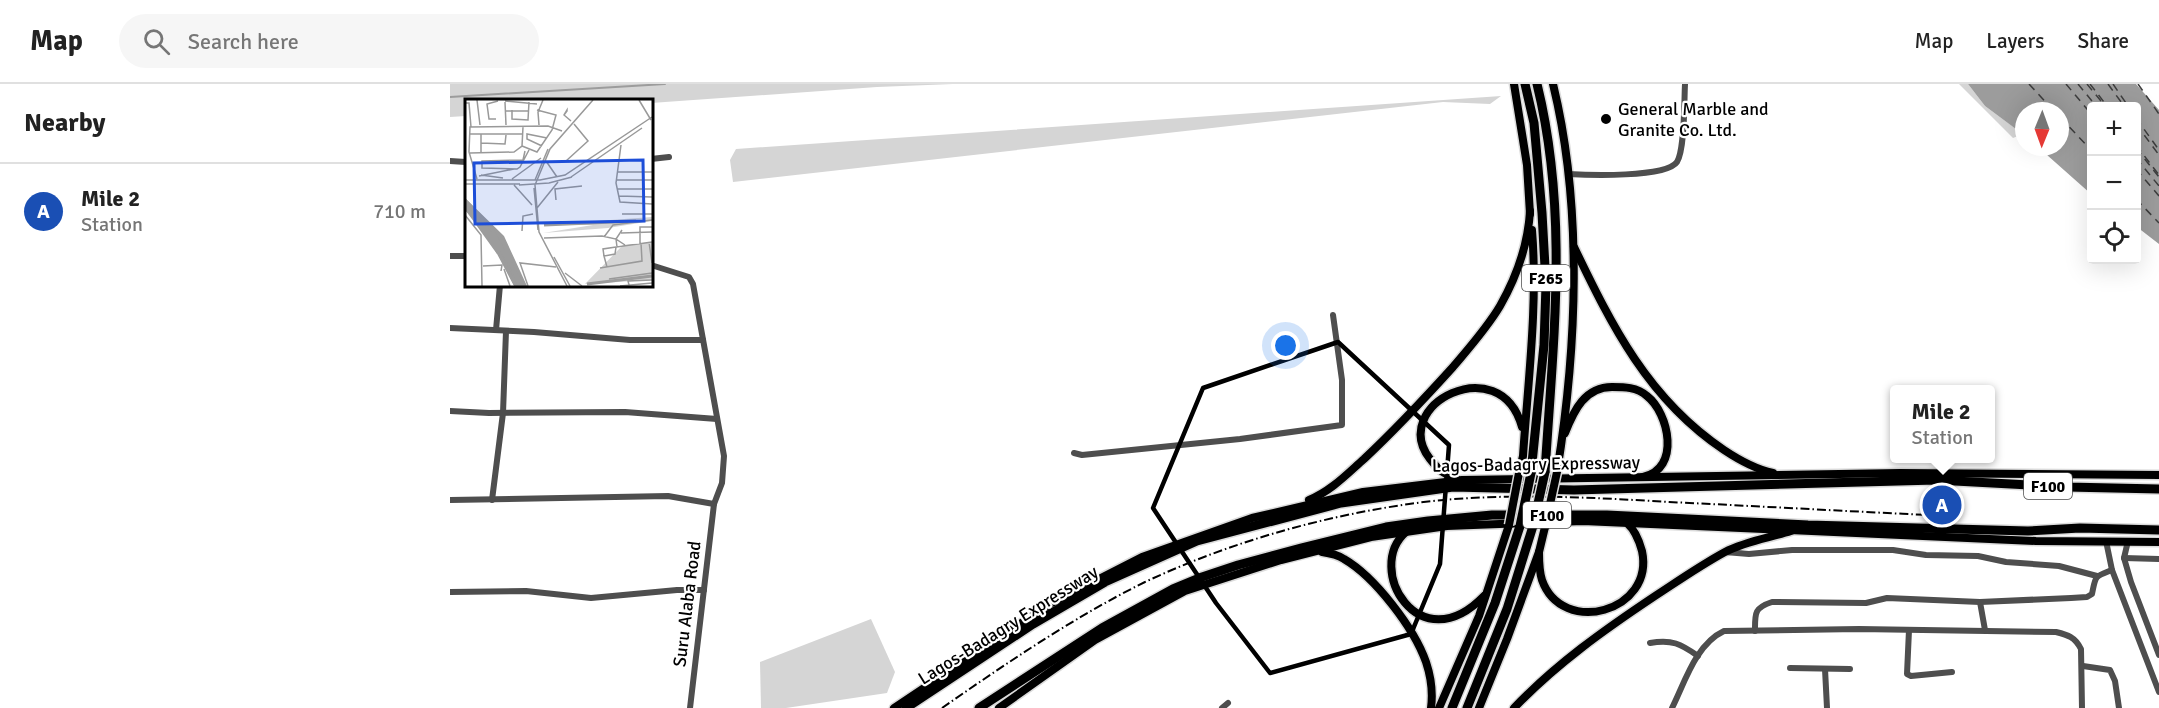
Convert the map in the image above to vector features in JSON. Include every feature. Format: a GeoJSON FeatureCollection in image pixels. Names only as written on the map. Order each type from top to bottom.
{"type":"FeatureCollection","features":[{"type":"Feature","properties":{"kind":"highway","name":"F265"},"geometry":{"type":"LineString","coordinates":[[1452,708],[1495,603],[1520,526],[1531,473],[1544,345],[1546,285],[1536,142],[1525,84]]}},
{"type":"Feature","properties":{"kind":"highway","name":"F265"},"geometry":{"type":"LineString","coordinates":[[1467,708],[1507,609],[1533,526],[1545,472],[1556,330],[1557,268],[1553,173],[1548,131],[1537,84]]}},
{"type":"Feature","properties":{"kind":"highway","name":"Lagos-Badagry Expressway"},"geometry":{"type":"LineString","coordinates":[[906,708],[1034,624],[1105,582],[1197,541],[1341,503],[1453,487],[1574,490],[1936,480],[2159,489]]}},
{"type":"Feature","properties":{"kind":"highway","name":"F100"},"geometry":{"type":"LineString","coordinates":[[979,708],[1102,628],[1202,577],[1301,548],[1386,528],[1428,521],[1492,515],[1607,515],[1808,525],[2028,531],[2080,528],[2159,530]]}},
{"type":"Feature","properties":{"kind":"main road"},"geometry":{"type":"LineString","coordinates":[[1439,708],[1486,594],[1509,525],[1520,473],[1534,293],[1526,155],[1514,84]]}},
{"type":"Feature","properties":{"kind":"main road"},"geometry":{"type":"LineString","coordinates":[[1479,708],[1539,552],[1562,441],[1573,316],[1572,243],[1568,174],[1562,124],[1553,84]]}},
{"type":"Feature","properties":{"kind":"main road"},"geometry":{"type":"LineString","coordinates":[[1285,510],[1322,494],[1345,475],[1414,410],[1470,346],[1500,306],[1520,265],[1529,231],[1530,211]]}},
{"type":"Feature","properties":{"kind":"main road"},"geometry":{"type":"LineString","coordinates":[[1572,243],[1610,322],[1644,376],[1679,413],[1709,440],[1749,465],[1768,472],[1791,476]]}},
{"type":"Feature","properties":{"kind":"main road"},"geometry":{"type":"LineString","coordinates":[[1462,480],[1439,471],[1424,451],[1421,432],[1425,416],[1446,395],[1464,388],[1478,387],[1493,391],[1507,400],[1515,410],[1524,434]]}},
{"type":"Feature","properties":{"kind":"main road"},"geometry":{"type":"LineString","coordinates":[[1562,441],[1573,413],[1582,400],[1591,393],[1603,387],[1629,387],[1646,395],[1659,409],[1665,422],[1667,449],[1660,466],[1649,476],[1636,478]]}},
{"type":"Feature","properties":{"kind":"main road","name":"Lagos-Badagry Expressway"},"geometry":{"type":"LineString","coordinates":[[894,708],[1050,604],[1142,557],[1252,518],[1363,492],[1462,480],[1900,473],[2159,475]]}},
{"type":"Feature","properties":{"kind":"main road"},"geometry":{"type":"LineString","coordinates":[[999,708],[1095,640],[1185,591],[1281,560],[1371,537],[1447,525],[1583,521],[2036,541],[2159,542]]}},
{"type":"Feature","properties":{"kind":"main road"},"geometry":{"type":"LineString","coordinates":[[1539,552],[1543,582],[1560,604],[1584,612],[1600,611],[1616,606],[1628,598],[1638,585],[1642,571],[1643,557],[1640,544],[1635,531],[1627,523]]}},
{"type":"Feature","properties":{"kind":"main road"},"geometry":{"type":"LineString","coordinates":[[1514,708],[1537,683],[1607,628],[1725,552],[1746,543],[1798,529]]}},
{"type":"Feature","properties":{"kind":"main road"},"geometry":{"type":"LineString","coordinates":[[1406,532],[1399,540],[1394,552],[1392,568],[1397,592],[1411,610],[1423,616],[1449,619],[1472,609],[1486,594]]}},
{"type":"Feature","properties":{"kind":"main road"},"geometry":{"type":"LineString","coordinates":[[1318,551],[1343,558],[1353,566],[1370,580],[1402,620],[1416,641],[1426,663],[1431,683],[1431,708]]}},
{"type":"Feature","properties":{"kind":"street"},"geometry":{"type":"LineString","coordinates":[[1568,174],[1623,174],[1666,170],[1673,167],[1680,154],[1685,84]]}},
{"type":"Feature","properties":{"kind":"street"},"geometry":{"type":"LineString","coordinates":[[652,159],[669,157]]}},
{"type":"Feature","properties":{"kind":"street"},"geometry":{"type":"LineString","coordinates":[[450,161],[465,162]]}},
{"type":"Feature","properties":{"kind":"street","name":"Suru Alaba Road"},"geometry":{"type":"LineString","coordinates":[[652,265],[689,277],[693,284],[724,456],[722,483],[714,504],[690,708]]}},
{"type":"Feature","properties":{"kind":"street"},"geometry":{"type":"LineString","coordinates":[[496,330],[500,286]]}},
{"type":"Feature","properties":{"kind":"street"},"geometry":{"type":"LineString","coordinates":[[1074,453],[1229,440],[1342,425],[1342,380],[1333,315]]}},
{"type":"Feature","properties":{"kind":"street"},"geometry":{"type":"LineString","coordinates":[[450,328],[619,339],[703,340]]}},
{"type":"Feature","properties":{"kind":"street"},"geometry":{"type":"LineString","coordinates":[[492,500],[503,412],[506,331]]}},
{"type":"Feature","properties":{"kind":"street"},"geometry":{"type":"LineString","coordinates":[[450,411],[595,411],[669,414],[717,419]]}},
{"type":"Feature","properties":{"kind":"street"},"geometry":{"type":"LineString","coordinates":[[450,500],[668,496],[714,504]]}},
{"type":"Feature","properties":{"kind":"street"},"geometry":{"type":"LineString","coordinates":[[2106,541],[2112,570],[2159,692]]}},
{"type":"Feature","properties":{"kind":"street"},"geometry":{"type":"LineString","coordinates":[[2128,541],[2124,558],[2159,655]]}},
{"type":"Feature","properties":{"kind":"street"},"geometry":{"type":"LineString","coordinates":[[1725,552],[1749,555],[1791,550],[1893,550],[1926,555],[1978,556],[2006,562],[2059,566],[2097,576]]}},
{"type":"Feature","properties":{"kind":"street"},"geometry":{"type":"LineString","coordinates":[[2124,558],[2159,559]]}},
{"type":"Feature","properties":{"kind":"street"},"geometry":{"type":"LineString","coordinates":[[1755,631],[1756,610],[1761,605],[1772,602],[1866,603],[1887,598],[1980,602],[2086,597],[2092,594],[2094,579],[2112,570]]}},
{"type":"Feature","properties":{"kind":"street"},"geometry":{"type":"LineString","coordinates":[[450,592],[526,591],[591,598],[677,590],[704,590]]}},
{"type":"Feature","properties":{"kind":"street"},"geometry":{"type":"LineString","coordinates":[[1980,602],[1985,630]]}},
{"type":"Feature","properties":{"kind":"street"},"geometry":{"type":"LineString","coordinates":[[1909,630],[1907,674],[1911,676],[1952,672]]}},
{"type":"Feature","properties":{"kind":"street"},"geometry":{"type":"LineString","coordinates":[[1672,708],[1708,641],[1724,631],[1985,630],[2055,632],[2071,636],[2078,641],[2083,666],[2082,708]]}},
{"type":"Feature","properties":{"kind":"street"},"geometry":{"type":"LineString","coordinates":[[1650,643],[1670,640],[1698,657]]}},
{"type":"Feature","properties":{"kind":"street"},"geometry":{"type":"LineString","coordinates":[[2083,666],[2110,670],[2115,681],[2119,708]]}},
{"type":"Feature","properties":{"kind":"street"},"geometry":{"type":"LineString","coordinates":[[1790,669],[1850,669]]}},
{"type":"Feature","properties":{"kind":"street"},"geometry":{"type":"LineString","coordinates":[[1825,669],[1827,708]]}},
{"type":"Feature","properties":{"kind":"street"},"geometry":{"type":"LineString","coordinates":[[1222,708],[1228,703]]}},
{"type":"Feature","properties":{"kind":"highlighted area"},"geometry":{"type":"Polygon","coordinates":[[[1338,342],[1449,445],[1440,564],[1411,634],[1270,673],[1216,603],[1153,508],[1203,388],[1338,342]]]}},
{"type":"Feature","properties":{"kind":"shaded area"},"geometry":{"type":"Polygon","coordinates":[[[450,84],[953,84],[652,103],[652,99],[465,99],[465,116],[450,117],[450,84]]]}},
{"type":"Feature","properties":{"kind":"shaded area"},"geometry":{"type":"Polygon","coordinates":[[[1959,84],[1968,84],[1985,106],[2015,128],[2015,137],[2013,138],[1959,84]]]}},
{"type":"Feature","properties":{"kind":"shaded area"},"geometry":{"type":"Polygon","coordinates":[[[1968,84],[2136,84],[2159,110],[2159,244],[2141,230],[2141,102],[2087,102],[2087,190],[2048,156],[2069,156],[2069,102],[2015,102],[2015,128],[1985,106],[1968,84]]]}},
{"type":"Feature","properties":{"kind":"shaded area"},"geometry":{"type":"Polygon","coordinates":[[[1501,96],[1490,104],[1443,102],[733,182],[730,160],[736,149],[1501,96]]]}},
{"type":"Feature","properties":{"kind":"shaded area"},"geometry":{"type":"Polygon","coordinates":[[[871,619],[895,672],[887,693],[786,708],[761,708],[760,662],[871,619]]]}},
{"type":"Feature","properties":{"kind":"waterway"},"geometry":{"type":"LineString","coordinates":[[450,97],[665,84]]}},
{"type":"Feature","properties":{"kind":"ferry route"},"geometry":{"type":"LineString","coordinates":[[2029,84],[2046,102]]}},
{"type":"Feature","properties":{"kind":"ferry route"},"geometry":{"type":"LineString","coordinates":[[2066,84],[2087,109]]}},
{"type":"Feature","properties":{"kind":"ferry route"},"geometry":{"type":"LineString","coordinates":[[2078,84],[2093,102]]}},
{"type":"Feature","properties":{"kind":"ferry route"},"geometry":{"type":"LineString","coordinates":[[2087,84],[2102,102]]}},
{"type":"Feature","properties":{"kind":"ferry route"},"geometry":{"type":"LineString","coordinates":[[2090,84],[2104,102]]}},
{"type":"Feature","properties":{"kind":"ferry route"},"geometry":{"type":"LineString","coordinates":[[2108,84],[2121,102]]}},
{"type":"Feature","properties":{"kind":"ferry route"},"geometry":{"type":"LineString","coordinates":[[2113,84],[2125,102]]}},
{"type":"Feature","properties":{"kind":"ferry route"},"geometry":{"type":"LineString","coordinates":[[2138,84],[2159,114]]}},
{"type":"Feature","properties":{"kind":"ferry route"},"geometry":{"type":"LineString","coordinates":[[2141,125],[2159,150]]}},
{"type":"Feature","properties":{"kind":"ferry route"},"geometry":{"type":"LineString","coordinates":[[2069,127],[2087,146]]}},
{"type":"Feature","properties":{"kind":"ferry route"},"geometry":{"type":"LineString","coordinates":[[2141,131],[2159,155]]}},
{"type":"Feature","properties":{"kind":"ferry route"},"geometry":{"type":"LineString","coordinates":[[2141,152],[2159,175]]}},
{"type":"Feature","properties":{"kind":"ferry route"},"geometry":{"type":"LineString","coordinates":[[2141,154],[2159,177]]}},
{"type":"Feature","properties":{"kind":"ferry route"},"geometry":{"type":"LineString","coordinates":[[2141,164],[2159,186]]}},
{"type":"Feature","properties":{"kind":"ferry route"},"geometry":{"type":"LineString","coordinates":[[2141,175],[2159,196]]}},
{"type":"Feature","properties":{"kind":"ferry route"},"geometry":{"type":"LineString","coordinates":[[2141,204],[2159,223]]}},
{"type":"Feature","properties":{"kind":"railway"},"geometry":{"type":"LineString","coordinates":[[942,708],[1067,625],[1145,582],[1209,555],[1274,533],[1375,509],[1440,500],[1539,497],[1929,515]]}},
{"type":"Feature","properties":{"kind":"place","name":"General Marble and Granite Co. Ltd."},"geometry":{"type":"Point","coordinates":[1606,119]}},
{"type":"Feature","properties":{"kind":"place","name":"Mile 2"},"geometry":{"type":"Point","coordinates":[1942,505]}}]}
